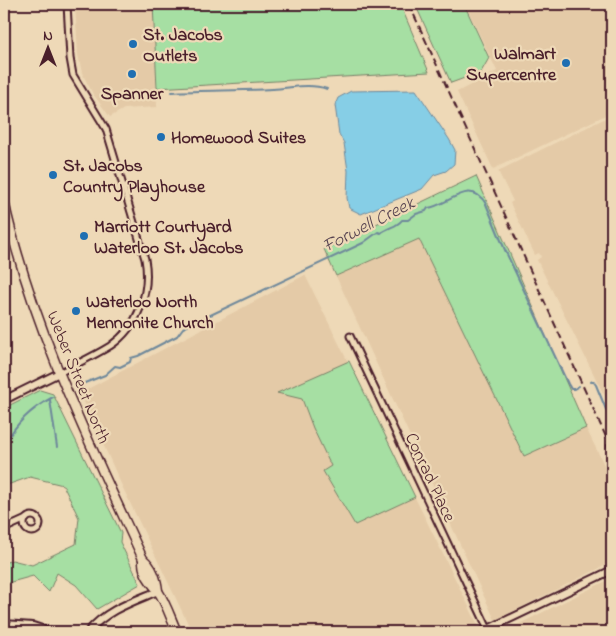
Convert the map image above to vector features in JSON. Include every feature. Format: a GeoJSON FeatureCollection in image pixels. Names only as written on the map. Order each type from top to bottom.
{"type":"FeatureCollection","features":[{"type":"Feature","properties":{"kind":"main road","name":"Weber Street North"},"geometry":{"type":"LineString","coordinates":[[4,201],[13,243],[29,294],[59,373],[143,559],[149,565],[158,591],[177,632]]}},
{"type":"Feature","properties":{"kind":"street"},"geometry":{"type":"LineString","coordinates":[[4,400],[109,346],[128,328],[143,301],[147,275],[145,259],[106,129],[74,75],[70,58],[67,4]]}},
{"type":"Feature","properties":{"kind":"street","name":"Conrad Place"},"geometry":{"type":"LineString","coordinates":[[350,336],[485,631]]}},
{"type":"Feature","properties":{"kind":"street"},"geometry":{"type":"LineString","coordinates":[[4,529],[26,519]]}},
{"type":"Feature","properties":{"kind":"street"},"geometry":{"type":"LineString","coordinates":[[485,631],[612,570]]}},
{"type":"Feature","properties":{"kind":"street"},"geometry":{"type":"LineString","coordinates":[[88,632],[112,612],[158,591]]}},
{"type":"Feature","properties":{"kind":"street"},"geometry":{"type":"LineString","coordinates":[[4,624],[33,626],[51,632]]}},
{"type":"Feature","properties":{"kind":"shaded area","name":"St. Jacobs Outlets"},"geometry":{"type":"Polygon","coordinates":[[[75,4],[153,4],[157,107],[124,109],[110,117],[93,94],[82,73],[78,54],[75,4]]]}},
{"type":"Feature","properties":{"kind":"shaded area"},"geometry":{"type":"Polygon","coordinates":[[[465,4],[612,4],[612,112],[493,169],[457,92],[497,71],[465,4]]]}},
{"type":"Feature","properties":{"kind":"shaded area"},"geometry":{"type":"Polygon","coordinates":[[[612,115],[612,409],[537,260],[541,257],[539,253],[535,255],[510,203],[513,201],[498,171],[612,115]]]}},
{"type":"Feature","properties":{"kind":"shaded area"},"geometry":{"type":"Polygon","coordinates":[[[419,238],[524,456],[586,428],[612,481],[612,562],[495,620],[336,276],[419,238]]]}},
{"type":"Feature","properties":{"kind":"shaded area"},"geometry":{"type":"Polygon","coordinates":[[[305,275],[479,627],[468,632],[192,632],[80,393],[305,275]]]}},
{"type":"Feature","properties":{"kind":"shaded area"},"geometry":{"type":"Polygon","coordinates":[[[612,578],[612,632],[503,632],[612,578]]]}},
{"type":"Feature","properties":{"kind":"green space"},"geometry":{"type":"Polygon","coordinates":[[[153,4],[400,4],[429,72],[157,88],[153,4]]]}},
{"type":"Feature","properties":{"kind":"green space"},"geometry":{"type":"Polygon","coordinates":[[[415,4],[464,4],[489,58],[481,72],[451,83],[415,4]]]}},
{"type":"Feature","properties":{"kind":"green space"},"geometry":{"type":"Polygon","coordinates":[[[476,176],[586,428],[524,456],[419,239],[336,276],[324,249],[476,176]]]}},
{"type":"Feature","properties":{"kind":"green space"},"geometry":{"type":"Polygon","coordinates":[[[349,361],[415,497],[355,525],[323,471],[331,466],[302,399],[277,393],[349,361]]]}},
{"type":"Feature","properties":{"kind":"green space"},"geometry":{"type":"Polygon","coordinates":[[[40,390],[53,394],[121,533],[120,542],[140,584],[97,609],[76,585],[57,573],[49,592],[33,576],[4,584],[4,563],[12,560],[32,565],[76,544],[79,518],[63,485],[30,477],[4,486],[4,408],[40,390]]]}},
{"type":"Feature","properties":{"kind":"water"},"geometry":{"type":"Polygon","coordinates":[[[416,90],[455,150],[454,164],[446,171],[434,175],[422,189],[361,214],[349,208],[347,198],[348,171],[344,143],[339,134],[335,105],[338,98],[351,91],[416,90]]]}},
{"type":"Feature","properties":{"kind":"waterway"},"geometry":{"type":"LineString","coordinates":[[172,92],[261,90],[307,86],[327,89]]}},
{"type":"Feature","properties":{"kind":"waterway","name":"Forwell Creek"},"geometry":{"type":"LineString","coordinates":[[77,386],[105,375],[115,366],[120,367],[130,362],[131,358],[177,336],[183,328],[363,243],[378,232],[381,233],[402,220],[408,220],[416,214],[426,211],[428,208],[466,193],[480,196],[486,204],[505,250],[568,384],[571,389],[579,386]]}},
{"type":"Feature","properties":{"kind":"waterway","name":"Forwell Creek"},"geometry":{"type":"LineString","coordinates":[[591,382],[593,381],[596,385],[612,424]]}},
{"type":"Feature","properties":{"kind":"waterway","name":"Forwell Creek"},"geometry":{"type":"LineString","coordinates":[[4,445],[25,417],[53,397]]}},
{"type":"Feature","properties":{"kind":"waterway","name":"Forwell Creek"},"geometry":{"type":"LineString","coordinates":[[50,400],[57,447]]}},
{"type":"Feature","properties":{"kind":"railway"},"geometry":{"type":"LineString","coordinates":[[409,4],[612,450]]}},
{"type":"Feature","properties":{"kind":"railway"},"geometry":{"type":"LineString","coordinates":[[607,444],[612,473]]}},
{"type":"Feature","properties":{"kind":"place","name":"St. Jacobs Outlets"},"geometry":{"type":"Point","coordinates":[133,44]}},
{"type":"Feature","properties":{"kind":"place","name":"Walmart Supercentre"},"geometry":{"type":"Point","coordinates":[566,63]}},
{"type":"Feature","properties":{"kind":"place","name":"Spanner"},"geometry":{"type":"Point","coordinates":[132,74]}},
{"type":"Feature","properties":{"kind":"place","name":"Homewood Suites"},"geometry":{"type":"Point","coordinates":[161,137]}},
{"type":"Feature","properties":{"kind":"place","name":"St. Jacobs Country Playhouse"},"geometry":{"type":"Point","coordinates":[53,175]}},
{"type":"Feature","properties":{"kind":"place","name":"Marriott Courtyard Waterloo St. Jacobs"},"geometry":{"type":"Point","coordinates":[84,236]}},
{"type":"Feature","properties":{"kind":"place","name":"Waterloo North Mennonite Church"},"geometry":{"type":"Point","coordinates":[76,311]}}]}
